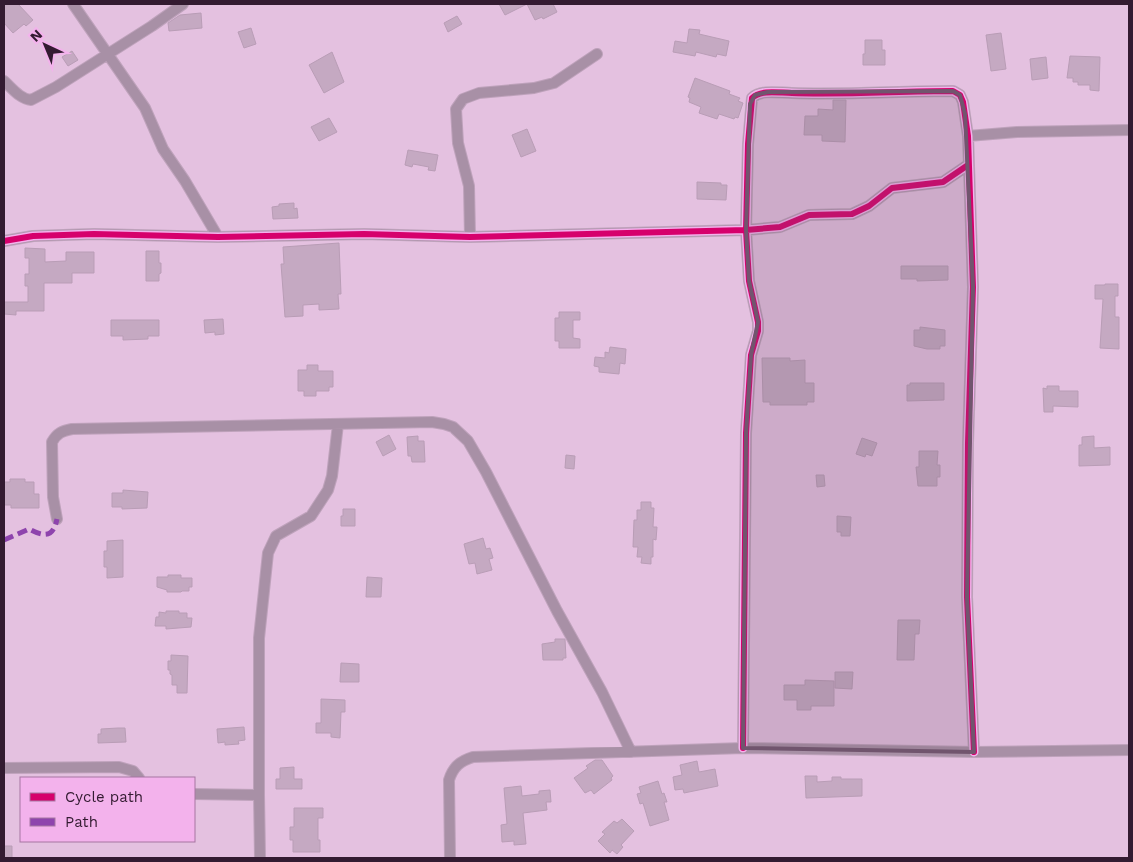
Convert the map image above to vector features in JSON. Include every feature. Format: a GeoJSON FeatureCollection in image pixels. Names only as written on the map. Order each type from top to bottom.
{"type":"FeatureCollection","features":[{"type":"Feature","properties":{"kind":"street"},"geometry":{"type":"LineString","coordinates":[[73,4],[144,108],[163,148],[218,237]]}},
{"type":"Feature","properties":{"kind":"street"},"geometry":{"type":"LineString","coordinates":[[4,81],[19,95],[27,100],[31,100],[56,87],[183,4]]}},
{"type":"Feature","properties":{"kind":"street"},"geometry":{"type":"LineString","coordinates":[[470,237],[469,186],[458,143],[456,109],[463,99],[479,93],[534,88],[554,83],[598,54]]}},
{"type":"Feature","properties":{"kind":"street"},"geometry":{"type":"LineString","coordinates":[[743,748],[746,433],[748,379],[751,355],[758,331],[758,322],[749,281],[746,230],[750,104],[755,95],[768,92],[835,95],[953,91],[960,95],[963,102],[968,136],[973,287],[968,443],[967,597],[974,752]]}},
{"type":"Feature","properties":{"kind":"street"},"geometry":{"type":"LineString","coordinates":[[968,136],[1017,132],[1129,130]]}},
{"type":"Feature","properties":{"kind":"street"},"geometry":{"type":"LineString","coordinates":[[4,240],[33,236],[94,234],[218,237],[364,234],[470,237],[746,230],[780,227],[809,215],[852,214],[869,206],[892,188],[943,182],[968,165]]}},
{"type":"Feature","properties":{"kind":"street"},"geometry":{"type":"LineString","coordinates":[[57,519],[53,496],[52,442],[55,436],[62,431],[72,429],[432,422],[453,427],[468,441],[486,472],[557,612],[602,692],[631,752]]}},
{"type":"Feature","properties":{"kind":"street"},"geometry":{"type":"LineString","coordinates":[[260,858],[259,638],[268,553],[276,536],[311,516],[328,490],[332,476],[338,424]]}},
{"type":"Feature","properties":{"kind":"street"},"geometry":{"type":"LineString","coordinates":[[450,858],[449,780],[452,772],[464,760],[473,757],[743,748],[974,752],[1129,750]]}},
{"type":"Feature","properties":{"kind":"street"},"geometry":{"type":"LineString","coordinates":[[4,768],[119,767],[133,771],[138,777]]}},
{"type":"Feature","properties":{"kind":"street"},"geometry":{"type":"LineString","coordinates":[[195,794],[259,795]]}},
{"type":"Feature","properties":{"kind":"highlighted area"},"geometry":{"type":"Polygon","coordinates":[[[953,91],[960,95],[965,114],[973,287],[967,597],[974,752],[743,748],[746,433],[751,355],[758,322],[749,281],[746,230],[750,104],[755,95],[768,92],[953,91]]]}},
{"type":"Feature","properties":{"kind":"building"},"geometry":{"type":"Polygon","coordinates":[[[4,4],[18,4],[33,20],[26,26],[24,24],[13,33],[4,23],[4,4]]]}},
{"type":"Feature","properties":{"kind":"building"},"geometry":{"type":"Polygon","coordinates":[[[499,4],[527,4],[505,15],[499,4]]]}},
{"type":"Feature","properties":{"kind":"building"},"geometry":{"type":"Polygon","coordinates":[[[527,4],[553,4],[557,12],[543,19],[542,17],[535,20],[527,4]]]}},
{"type":"Feature","properties":{"kind":"building"},"geometry":{"type":"Polygon","coordinates":[[[201,13],[202,28],[169,31],[168,23],[180,15],[201,13]]]}},
{"type":"Feature","properties":{"kind":"building"},"geometry":{"type":"Polygon","coordinates":[[[457,16],[462,24],[448,32],[444,23],[457,16]]]}},
{"type":"Feature","properties":{"kind":"building"},"geometry":{"type":"Polygon","coordinates":[[[251,28],[256,44],[244,48],[238,32],[251,28]]]}},
{"type":"Feature","properties":{"kind":"building"},"geometry":{"type":"Polygon","coordinates":[[[689,29],[700,30],[699,34],[729,41],[726,56],[717,54],[716,57],[696,52],[695,56],[673,52],[675,41],[687,43],[689,29]]]}},
{"type":"Feature","properties":{"kind":"building"},"geometry":{"type":"Polygon","coordinates":[[[1001,33],[1006,69],[991,71],[986,35],[1001,33]]]}},
{"type":"Feature","properties":{"kind":"building"},"geometry":{"type":"Polygon","coordinates":[[[865,40],[882,40],[882,50],[885,50],[885,65],[863,65],[865,40]]]}},
{"type":"Feature","properties":{"kind":"building"},"geometry":{"type":"Polygon","coordinates":[[[72,51],[78,60],[68,66],[62,57],[72,51]]]}},
{"type":"Feature","properties":{"kind":"building"},"geometry":{"type":"Polygon","coordinates":[[[332,52],[344,82],[324,93],[309,65],[332,52]]]}},
{"type":"Feature","properties":{"kind":"building"},"geometry":{"type":"Polygon","coordinates":[[[1070,56],[1100,57],[1099,91],[1090,90],[1090,85],[1078,85],[1078,82],[1073,82],[1073,78],[1067,78],[1070,56]]]}},
{"type":"Feature","properties":{"kind":"building"},"geometry":{"type":"Polygon","coordinates":[[[1046,57],[1048,78],[1032,80],[1030,59],[1046,57]]]}},
{"type":"Feature","properties":{"kind":"building"},"geometry":{"type":"Polygon","coordinates":[[[695,78],[730,91],[729,94],[740,98],[738,101],[743,103],[738,118],[735,117],[734,119],[719,114],[717,119],[699,113],[701,107],[689,102],[690,98],[688,97],[695,78]]]}},
{"type":"Feature","properties":{"kind":"building"},"geometry":{"type":"Polygon","coordinates":[[[833,100],[846,100],[845,142],[822,141],[822,135],[804,135],[805,116],[818,116],[818,109],[833,110],[833,100]]]}},
{"type":"Feature","properties":{"kind":"building"},"geometry":{"type":"Polygon","coordinates":[[[329,118],[337,132],[319,141],[311,127],[329,118]]]}},
{"type":"Feature","properties":{"kind":"building"},"geometry":{"type":"Polygon","coordinates":[[[527,129],[536,151],[521,157],[512,135],[527,129]]]}},
{"type":"Feature","properties":{"kind":"building"},"geometry":{"type":"Polygon","coordinates":[[[408,150],[438,155],[435,171],[428,170],[429,167],[413,164],[412,167],[405,165],[408,150]]]}},
{"type":"Feature","properties":{"kind":"building"},"geometry":{"type":"Polygon","coordinates":[[[697,182],[727,185],[726,200],[697,199],[697,182]]]}},
{"type":"Feature","properties":{"kind":"building"},"geometry":{"type":"Polygon","coordinates":[[[294,203],[294,209],[297,208],[298,218],[273,219],[272,207],[279,206],[279,204],[294,203]]]}},
{"type":"Feature","properties":{"kind":"building"},"geometry":{"type":"Polygon","coordinates":[[[339,243],[341,294],[338,294],[339,309],[319,310],[319,304],[303,305],[303,316],[285,317],[281,264],[284,264],[283,247],[339,243]]]}},
{"type":"Feature","properties":{"kind":"building"},"geometry":{"type":"Polygon","coordinates":[[[25,248],[45,249],[45,262],[66,261],[66,252],[94,252],[94,273],[72,273],[72,283],[44,283],[44,311],[16,311],[16,315],[4,314],[4,302],[28,302],[28,286],[25,286],[25,274],[29,274],[29,258],[25,258],[25,248]]]}},
{"type":"Feature","properties":{"kind":"building"},"geometry":{"type":"Polygon","coordinates":[[[146,251],[159,251],[161,273],[159,274],[159,281],[146,281],[146,251]]]}},
{"type":"Feature","properties":{"kind":"building"},"geometry":{"type":"Polygon","coordinates":[[[901,266],[948,266],[948,280],[917,281],[917,279],[901,279],[901,266]]]}},
{"type":"Feature","properties":{"kind":"building"},"geometry":{"type":"Polygon","coordinates":[[[1118,284],[1118,296],[1115,296],[1115,317],[1119,317],[1119,349],[1100,348],[1103,299],[1095,299],[1095,285],[1118,284]]]}},
{"type":"Feature","properties":{"kind":"building"},"geometry":{"type":"Polygon","coordinates":[[[559,312],[580,312],[580,320],[573,320],[573,338],[580,339],[580,348],[559,348],[559,341],[555,341],[555,318],[559,318],[559,312]]]}},
{"type":"Feature","properties":{"kind":"building"},"geometry":{"type":"Polygon","coordinates":[[[223,319],[224,334],[215,335],[215,332],[205,333],[204,320],[223,319]]]}},
{"type":"Feature","properties":{"kind":"building"},"geometry":{"type":"Polygon","coordinates":[[[111,320],[159,320],[159,336],[148,336],[148,339],[123,340],[123,336],[111,336],[111,320]]]}},
{"type":"Feature","properties":{"kind":"building"},"geometry":{"type":"Polygon","coordinates":[[[920,327],[945,330],[945,346],[940,346],[940,349],[927,349],[914,346],[914,330],[920,330],[920,327]]]}},
{"type":"Feature","properties":{"kind":"building"},"geometry":{"type":"Polygon","coordinates":[[[610,347],[626,349],[625,364],[620,363],[619,374],[599,372],[599,367],[594,366],[595,357],[605,358],[605,352],[609,353],[610,347]]]}},
{"type":"Feature","properties":{"kind":"building"},"geometry":{"type":"Polygon","coordinates":[[[762,358],[790,358],[790,361],[805,360],[805,383],[814,383],[814,402],[807,402],[807,405],[770,405],[770,402],[763,402],[762,358]]]}},
{"type":"Feature","properties":{"kind":"building"},"geometry":{"type":"Polygon","coordinates":[[[307,365],[318,365],[318,371],[333,371],[333,387],[329,387],[329,391],[316,391],[316,396],[304,396],[304,391],[298,391],[298,370],[307,370],[307,365]]]}},
{"type":"Feature","properties":{"kind":"building"},"geometry":{"type":"Polygon","coordinates":[[[910,383],[944,383],[944,400],[907,401],[907,385],[910,385],[910,383]]]}},
{"type":"Feature","properties":{"kind":"building"},"geometry":{"type":"Polygon","coordinates":[[[1047,386],[1059,386],[1059,391],[1078,391],[1078,407],[1053,406],[1053,412],[1044,412],[1043,388],[1047,389],[1047,386]]]}},
{"type":"Feature","properties":{"kind":"building"},"geometry":{"type":"Polygon","coordinates":[[[389,435],[396,449],[383,456],[376,442],[389,435]]]}},
{"type":"Feature","properties":{"kind":"building"},"geometry":{"type":"Polygon","coordinates":[[[418,436],[418,441],[424,441],[425,462],[412,462],[411,456],[408,456],[407,437],[418,436]]]}},
{"type":"Feature","properties":{"kind":"building"},"geometry":{"type":"Polygon","coordinates":[[[1094,436],[1094,448],[1110,447],[1110,465],[1079,466],[1079,445],[1082,445],[1082,437],[1094,436]]]}},
{"type":"Feature","properties":{"kind":"building"},"geometry":{"type":"Polygon","coordinates":[[[862,438],[877,443],[872,456],[866,454],[865,457],[856,454],[862,438]]]}},
{"type":"Feature","properties":{"kind":"building"},"geometry":{"type":"Polygon","coordinates":[[[919,451],[938,451],[937,465],[940,465],[940,477],[937,477],[937,486],[918,486],[916,467],[919,467],[919,451]]]}},
{"type":"Feature","properties":{"kind":"building"},"geometry":{"type":"Polygon","coordinates":[[[566,455],[575,456],[574,469],[565,468],[566,455]]]}},
{"type":"Feature","properties":{"kind":"building"},"geometry":{"type":"Polygon","coordinates":[[[816,475],[824,475],[825,486],[817,487],[816,475]]]}},
{"type":"Feature","properties":{"kind":"building"},"geometry":{"type":"Polygon","coordinates":[[[10,479],[25,479],[25,482],[34,482],[34,494],[39,494],[39,508],[11,508],[11,505],[4,505],[4,482],[10,482],[10,479]]]}},
{"type":"Feature","properties":{"kind":"building"},"geometry":{"type":"Polygon","coordinates":[[[123,490],[148,492],[147,508],[122,509],[122,507],[112,507],[112,493],[123,493],[123,490]]]}},
{"type":"Feature","properties":{"kind":"building"},"geometry":{"type":"Polygon","coordinates":[[[641,502],[651,502],[651,508],[654,508],[653,527],[657,527],[656,540],[653,539],[651,564],[641,563],[642,557],[637,557],[638,547],[633,547],[634,520],[637,520],[637,510],[641,510],[641,502]]]}},
{"type":"Feature","properties":{"kind":"building"},"geometry":{"type":"Polygon","coordinates":[[[343,509],[355,509],[355,526],[341,526],[343,509]]]}},
{"type":"Feature","properties":{"kind":"building"},"geometry":{"type":"Polygon","coordinates":[[[837,516],[851,517],[850,536],[841,536],[841,532],[837,532],[837,516]]]}},
{"type":"Feature","properties":{"kind":"building"},"geometry":{"type":"Polygon","coordinates":[[[483,538],[486,549],[490,548],[493,558],[489,559],[492,570],[477,574],[475,563],[469,564],[464,544],[483,538]]]}},
{"type":"Feature","properties":{"kind":"building"},"geometry":{"type":"Polygon","coordinates":[[[123,540],[123,577],[107,578],[107,567],[104,567],[104,551],[107,551],[107,541],[123,540]]]}},
{"type":"Feature","properties":{"kind":"building"},"geometry":{"type":"Polygon","coordinates":[[[168,575],[181,575],[181,578],[192,578],[192,587],[189,587],[189,591],[167,592],[167,590],[157,587],[157,577],[168,577],[168,575]]]}},
{"type":"Feature","properties":{"kind":"building"},"geometry":{"type":"Polygon","coordinates":[[[367,577],[382,578],[381,597],[366,597],[367,577]]]}},
{"type":"Feature","properties":{"kind":"building"},"geometry":{"type":"Polygon","coordinates":[[[166,611],[187,613],[187,618],[192,618],[191,627],[166,629],[166,626],[155,626],[156,617],[159,617],[159,612],[166,613],[166,611]]]}},
{"type":"Feature","properties":{"kind":"building"},"geometry":{"type":"Polygon","coordinates":[[[898,620],[920,620],[919,634],[915,634],[914,660],[897,660],[898,620]]]}},
{"type":"Feature","properties":{"kind":"building"},"geometry":{"type":"Polygon","coordinates":[[[555,639],[565,639],[566,658],[563,658],[563,660],[543,660],[542,644],[555,642],[555,639]]]}},
{"type":"Feature","properties":{"kind":"building"},"geometry":{"type":"Polygon","coordinates":[[[171,655],[188,656],[187,693],[177,693],[177,685],[172,685],[172,675],[170,670],[168,670],[168,661],[171,661],[171,655]]]}},
{"type":"Feature","properties":{"kind":"building"},"geometry":{"type":"Polygon","coordinates":[[[341,663],[359,664],[359,682],[340,682],[341,663]]]}},
{"type":"Feature","properties":{"kind":"building"},"geometry":{"type":"Polygon","coordinates":[[[835,672],[853,672],[852,689],[835,688],[835,672]]]}},
{"type":"Feature","properties":{"kind":"building"},"geometry":{"type":"Polygon","coordinates":[[[805,680],[834,681],[834,706],[811,706],[811,710],[797,710],[797,700],[784,700],[784,685],[805,685],[805,680]]]}},
{"type":"Feature","properties":{"kind":"building"},"geometry":{"type":"Polygon","coordinates":[[[321,699],[345,700],[345,712],[341,712],[340,738],[331,737],[331,733],[316,733],[316,723],[321,723],[321,699]]]}},
{"type":"Feature","properties":{"kind":"building"},"geometry":{"type":"Polygon","coordinates":[[[244,727],[245,740],[238,741],[239,744],[225,745],[225,742],[218,743],[217,729],[244,727]]]}},
{"type":"Feature","properties":{"kind":"building"},"geometry":{"type":"Polygon","coordinates":[[[125,728],[126,742],[98,743],[98,734],[101,734],[101,729],[125,728]]]}},
{"type":"Feature","properties":{"kind":"building"},"geometry":{"type":"Polygon","coordinates":[[[595,760],[602,760],[613,776],[612,780],[594,794],[591,790],[585,793],[574,778],[588,768],[586,766],[595,760]]]}},
{"type":"Feature","properties":{"kind":"building"},"geometry":{"type":"Polygon","coordinates":[[[697,761],[699,772],[715,769],[718,786],[684,793],[683,789],[675,790],[673,777],[682,775],[680,765],[697,761]]]}},
{"type":"Feature","properties":{"kind":"building"},"geometry":{"type":"Polygon","coordinates":[[[294,767],[294,779],[302,779],[302,789],[276,789],[276,779],[280,779],[280,768],[294,767]]]}},
{"type":"Feature","properties":{"kind":"building"},"geometry":{"type":"Polygon","coordinates":[[[805,776],[817,776],[817,782],[832,781],[832,777],[862,779],[862,796],[806,798],[805,776]]]}},
{"type":"Feature","properties":{"kind":"building"},"geometry":{"type":"Polygon","coordinates":[[[658,781],[667,802],[664,802],[669,820],[650,826],[643,803],[640,804],[637,794],[641,793],[639,787],[658,781]]]}},
{"type":"Feature","properties":{"kind":"building"},"geometry":{"type":"Polygon","coordinates":[[[521,786],[522,796],[539,794],[539,791],[550,790],[551,802],[546,802],[547,810],[523,813],[526,844],[514,845],[514,841],[502,842],[501,825],[507,824],[504,788],[521,786]]]}},
{"type":"Feature","properties":{"kind":"building"},"geometry":{"type":"Polygon","coordinates":[[[294,808],[323,808],[323,818],[318,818],[320,852],[293,852],[293,840],[290,840],[290,827],[294,827],[294,808]]]}},
{"type":"Feature","properties":{"kind":"building"},"geometry":{"type":"Polygon","coordinates":[[[622,819],[634,831],[621,845],[623,847],[617,854],[612,850],[610,853],[598,841],[605,834],[602,832],[614,821],[617,823],[622,819]]]}},
{"type":"Feature","properties":{"kind":"building"},"geometry":{"type":"Polygon","coordinates":[[[4,846],[12,846],[12,858],[4,858],[4,846]]]}},
{"type":"Feature","properties":{"kind":"marked path"},"geometry":{"type":"LineString","coordinates":[[4,540],[29,529],[43,534],[50,533],[57,519]]}},
{"type":"Feature","properties":{"kind":"cycle path"},"geometry":{"type":"LineString","coordinates":[[743,748],[746,433],[751,355],[758,331],[758,322],[749,281],[746,230],[748,144],[752,98],[760,93],[771,92],[832,94],[953,91],[960,95],[963,102],[968,136],[973,287],[968,443],[967,597],[974,752]]}},
{"type":"Feature","properties":{"kind":"cycle path"},"geometry":{"type":"LineString","coordinates":[[4,241],[33,236],[94,234],[218,237],[364,234],[470,237],[746,230],[780,227],[809,215],[852,214],[869,206],[892,188],[943,182],[968,165]]}}]}
